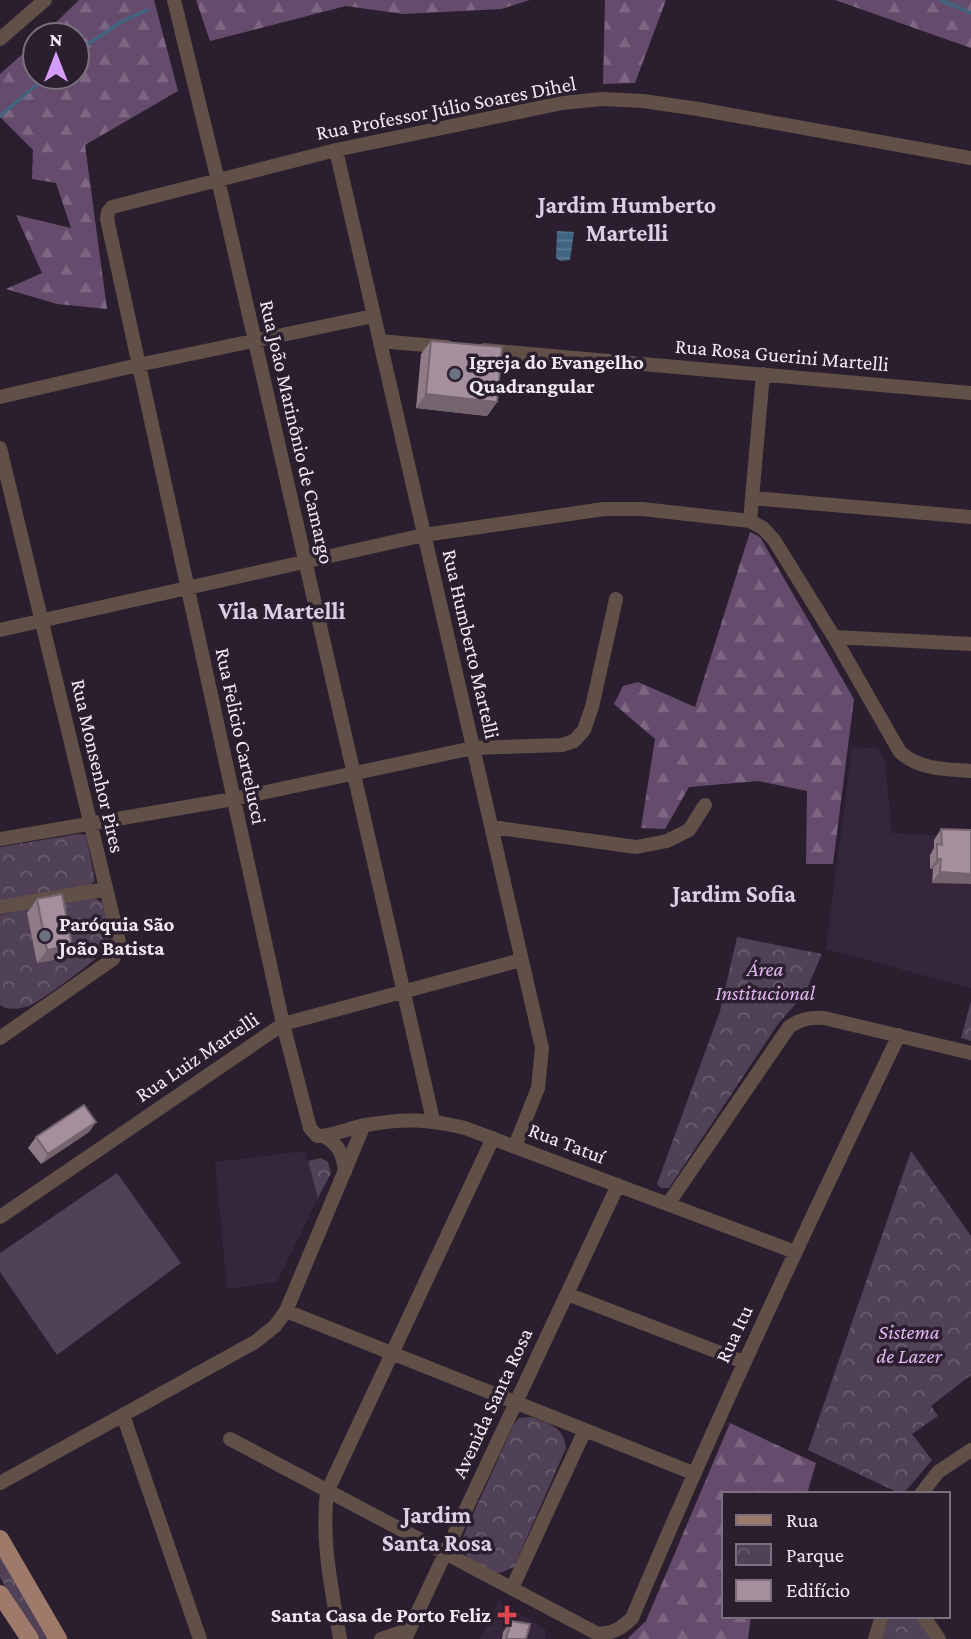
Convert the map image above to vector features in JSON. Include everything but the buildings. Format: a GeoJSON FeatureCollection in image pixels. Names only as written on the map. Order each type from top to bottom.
{"type":"FeatureCollection","features":[{"type":"Feature","properties":{"kind":"main road"},"geometry":{"type":"LineString","coordinates":[[0,1539],[58,1639]]}},
{"type":"Feature","properties":{"kind":"main road"},"geometry":{"type":"LineString","coordinates":[[0,1594],[30,1639]]}},
{"type":"Feature","properties":{"kind":"street"},"geometry":{"type":"LineString","coordinates":[[0,39],[45,0]]}},
{"type":"Feature","properties":{"kind":"street","name":"Rua João Marinônio de Camargo"},"geometry":{"type":"LineString","coordinates":[[174,0],[218,179],[433,1120]]}},
{"type":"Feature","properties":{"kind":"street","name":"Rua Professor Júlio Soares Dihel"},"geometry":{"type":"LineString","coordinates":[[107,219],[112,207],[336,150],[562,103],[602,99],[643,101],[698,109],[971,158]]}},
{"type":"Feature","properties":{"kind":"street","name":"Rua Humberto Martelli"},"geometry":{"type":"LineString","coordinates":[[336,150],[542,1048],[538,1087],[515,1146]]}},
{"type":"Feature","properties":{"kind":"street","name":"Rua Felicio Cartelucci"},"geometry":{"type":"LineString","coordinates":[[107,219],[283,1024],[310,1128],[340,1148],[345,1172]]}},
{"type":"Feature","properties":{"kind":"street"},"geometry":{"type":"LineString","coordinates":[[0,397],[373,316]]}},
{"type":"Feature","properties":{"kind":"street","name":"Rua Rosa Guerini Martelli"},"geometry":{"type":"LineString","coordinates":[[380,341],[971,393]]}},
{"type":"Feature","properties":{"kind":"street"},"geometry":{"type":"LineString","coordinates":[[750,521],[763,374]]}},
{"type":"Feature","properties":{"kind":"street","name":"Rua Monsenhor Pires"},"geometry":{"type":"LineString","coordinates":[[0,448],[119,942],[113,959],[0,1038]]}},
{"type":"Feature","properties":{"kind":"street"},"geometry":{"type":"LineString","coordinates":[[752,498],[971,517]]}},
{"type":"Feature","properties":{"kind":"street"},"geometry":{"type":"LineString","coordinates":[[0,630],[424,535],[604,509],[642,509],[750,521],[763,528],[774,540],[900,752],[911,762],[925,766],[971,771]]}},
{"type":"Feature","properties":{"kind":"street"},"geometry":{"type":"LineString","coordinates":[[0,839],[233,799],[473,748],[562,745],[574,741],[584,730],[592,707],[616,599]]}},
{"type":"Feature","properties":{"kind":"street"},"geometry":{"type":"LineString","coordinates":[[834,637],[971,644]]}},
{"type":"Feature","properties":{"kind":"street"},"geometry":{"type":"LineString","coordinates":[[492,827],[636,848],[667,841],[688,830],[705,805]]}},
{"type":"Feature","properties":{"kind":"street"},"geometry":{"type":"LineString","coordinates":[[0,907],[106,889]]}},
{"type":"Feature","properties":{"kind":"street","name":"Rua Luiz Martelli"},"geometry":{"type":"LineString","coordinates":[[0,1217],[283,1024],[521,960]]}},
{"type":"Feature","properties":{"kind":"street"},"geometry":{"type":"LineString","coordinates":[[668,1204],[789,1027],[799,1020],[824,1018],[971,1053]]}},
{"type":"Feature","properties":{"kind":"street","name":"Rua Itu"},"geometry":{"type":"LineString","coordinates":[[512,1588],[598,1634],[612,1633],[632,1618],[744,1362],[899,1035]]}},
{"type":"Feature","properties":{"kind":"street","name":"Rua Tatuí"},"geometry":{"type":"LineString","coordinates":[[320,1136],[364,1125],[433,1120],[515,1146],[795,1252]]}},
{"type":"Feature","properties":{"kind":"street"},"geometry":{"type":"LineString","coordinates":[[0,1483],[255,1342],[275,1326],[286,1311],[364,1125]]}},
{"type":"Feature","properties":{"kind":"street"},"geometry":{"type":"LineString","coordinates":[[340,1639],[325,1545],[327,1492],[493,1138]]}},
{"type":"Feature","properties":{"kind":"street","name":"Avenida Santa Rosa"},"geometry":{"type":"LineString","coordinates":[[407,1634],[618,1185]]}},
{"type":"Feature","properties":{"kind":"street"},"geometry":{"type":"LineString","coordinates":[[566,1294],[744,1362]]}},
{"type":"Feature","properties":{"kind":"street"},"geometry":{"type":"LineString","coordinates":[[286,1311],[694,1473]]}},
{"type":"Feature","properties":{"kind":"street"},"geometry":{"type":"LineString","coordinates":[[123,1415],[200,1639]]}},
{"type":"Feature","properties":{"kind":"street"},"geometry":{"type":"LineString","coordinates":[[230,1439],[512,1588],[585,1430]]}},
{"type":"Feature","properties":{"kind":"street"},"geometry":{"type":"LineString","coordinates":[[923,1492],[938,1472],[969,1457]]}},
{"type":"Feature","properties":{"kind":"street"},"geometry":{"type":"LineString","coordinates":[[875,1639],[881,1618]]}},
{"type":"Feature","properties":{"kind":"street"},"geometry":{"type":"LineString","coordinates":[[924,1618],[939,1639]]}},
{"type":"Feature","properties":{"kind":"street"},"geometry":{"type":"LineString","coordinates":[[381,1639],[407,1634]]}},
{"type":"Feature","properties":{"kind":"shaded area"},"geometry":{"type":"Polygon","coordinates":[[[852,747],[878,748],[885,762],[892,833],[971,837],[971,988],[826,949],[852,747]]]}},
{"type":"Feature","properties":{"kind":"shaded area"},"geometry":{"type":"Polygon","coordinates":[[[305,1151],[318,1198],[277,1282],[227,1289],[215,1162],[305,1151]]]}},
{"type":"Feature","properties":{"kind":"shaded area","name":"Santa Casa de Porto Feliz"},"geometry":{"type":"Polygon","coordinates":[[[499,1601],[546,1630],[545,1639],[480,1639],[499,1601]]]}},
{"type":"Feature","properties":{"kind":"green space"},"geometry":{"type":"Polygon","coordinates":[[[79,0],[154,0],[178,91],[85,145],[107,309],[57,304],[6,289],[42,273],[16,215],[71,228],[56,183],[32,179],[33,150],[0,117],[0,74],[21,55],[21,91],[91,91],[91,21],[57,21],[79,0]]]}},
{"type":"Feature","properties":{"kind":"green space"},"geometry":{"type":"Polygon","coordinates":[[[196,0],[530,0],[501,9],[403,14],[346,6],[210,41],[196,0]]]}},
{"type":"Feature","properties":{"kind":"green space"},"geometry":{"type":"Polygon","coordinates":[[[605,0],[666,0],[635,83],[603,84],[605,0]]]}},
{"type":"Feature","properties":{"kind":"green space"},"geometry":{"type":"Polygon","coordinates":[[[835,0],[971,0],[971,48],[835,0]]]}},
{"type":"Feature","properties":{"kind":"green space"},"geometry":{"type":"Polygon","coordinates":[[[750,532],[760,537],[854,699],[833,864],[806,864],[807,791],[758,781],[689,787],[665,829],[641,828],[655,739],[614,704],[623,686],[638,682],[695,707],[750,532]]]}},
{"type":"Feature","properties":{"kind":"green space"},"geometry":{"type":"Polygon","coordinates":[[[86,835],[95,881],[90,885],[0,902],[0,847],[86,835]]]}},
{"type":"Feature","properties":{"kind":"green space"},"geometry":{"type":"Polygon","coordinates":[[[79,897],[94,897],[104,904],[110,931],[108,946],[84,968],[31,1005],[15,1009],[0,1005],[0,915],[79,897]]]}},
{"type":"Feature","properties":{"kind":"green space","name":"Área Institucional"},"geometry":{"type":"Polygon","coordinates":[[[737,937],[822,954],[805,993],[778,1024],[669,1188],[661,1188],[657,1184],[720,1011],[737,937]]]}},
{"type":"Feature","properties":{"kind":"green space"},"geometry":{"type":"Polygon","coordinates":[[[971,1001],[971,1041],[961,1038],[971,1001]]]}},
{"type":"Feature","properties":{"kind":"green space","name":"Sistema de Lazer"},"geometry":{"type":"Polygon","coordinates":[[[911,1151],[971,1236],[971,1375],[931,1406],[938,1416],[912,1434],[932,1460],[905,1492],[897,1492],[808,1450],[911,1151]]]}},
{"type":"Feature","properties":{"kind":"green space"},"geometry":{"type":"Polygon","coordinates":[[[321,1158],[328,1162],[331,1173],[318,1198],[308,1161],[321,1158]]]}},
{"type":"Feature","properties":{"kind":"green space"},"geometry":{"type":"Polygon","coordinates":[[[117,1173],[181,1263],[57,1355],[0,1272],[0,1253],[117,1173]]]}},
{"type":"Feature","properties":{"kind":"green space"},"geometry":{"type":"Polygon","coordinates":[[[531,1417],[559,1431],[566,1448],[514,1567],[497,1573],[491,1572],[478,1567],[468,1558],[461,1541],[514,1424],[519,1418],[531,1417]]]}},
{"type":"Feature","properties":{"kind":"green space"},"geometry":{"type":"Polygon","coordinates":[[[730,1423],[816,1463],[808,1492],[722,1492],[722,1618],[751,1618],[748,1639],[627,1639],[646,1621],[730,1423]]]}},
{"type":"Feature","properties":{"kind":"green space"},"geometry":{"type":"Polygon","coordinates":[[[0,1548],[53,1639],[36,1639],[0,1577],[0,1548]]]}},
{"type":"Feature","properties":{"kind":"green space"},"geometry":{"type":"Polygon","coordinates":[[[889,1618],[917,1618],[931,1639],[881,1639],[889,1618]]]}},
{"type":"Feature","properties":{"kind":"water"},"geometry":{"type":"Polygon","coordinates":[[[557,231],[574,232],[570,260],[560,261],[556,258],[557,231]]]}},
{"type":"Feature","properties":{"kind":"waterway"},"geometry":{"type":"LineString","coordinates":[[940,0],[971,13]]}},
{"type":"Feature","properties":{"kind":"waterway"},"geometry":{"type":"LineString","coordinates":[[91,42],[121,22],[147,10]]}},
{"type":"Feature","properties":{"kind":"waterway"},"geometry":{"type":"LineString","coordinates":[[0,116],[29,91]]}},
{"type":"Feature","properties":{"kind":"place","name":"Igreja do Evangelho Quadrangular"},"geometry":{"type":"Point","coordinates":[455,374]}},
{"type":"Feature","properties":{"kind":"place","name":"Paróquia São João Batista"},"geometry":{"type":"Point","coordinates":[45,936]}},
{"type":"Feature","properties":{"kind":"place","name":"Santa Casa de Porto Feliz"},"geometry":{"type":"Point","coordinates":[507,1615]}},
{"type":"Feature","properties":{"kind":"district","name":"Jardim Humberto Martelli"},"geometry":{"type":"Point","coordinates":[627,218]}},
{"type":"Feature","properties":{"kind":"district","name":"Vila Martelli"},"geometry":{"type":"Point","coordinates":[282,610]}},
{"type":"Feature","properties":{"kind":"district","name":"Jardim Sofia"},"geometry":{"type":"Point","coordinates":[734,893]}},
{"type":"Feature","properties":{"kind":"district","name":"Jardim Santa Rosa"},"geometry":{"type":"Point","coordinates":[437,1528]}}]}
